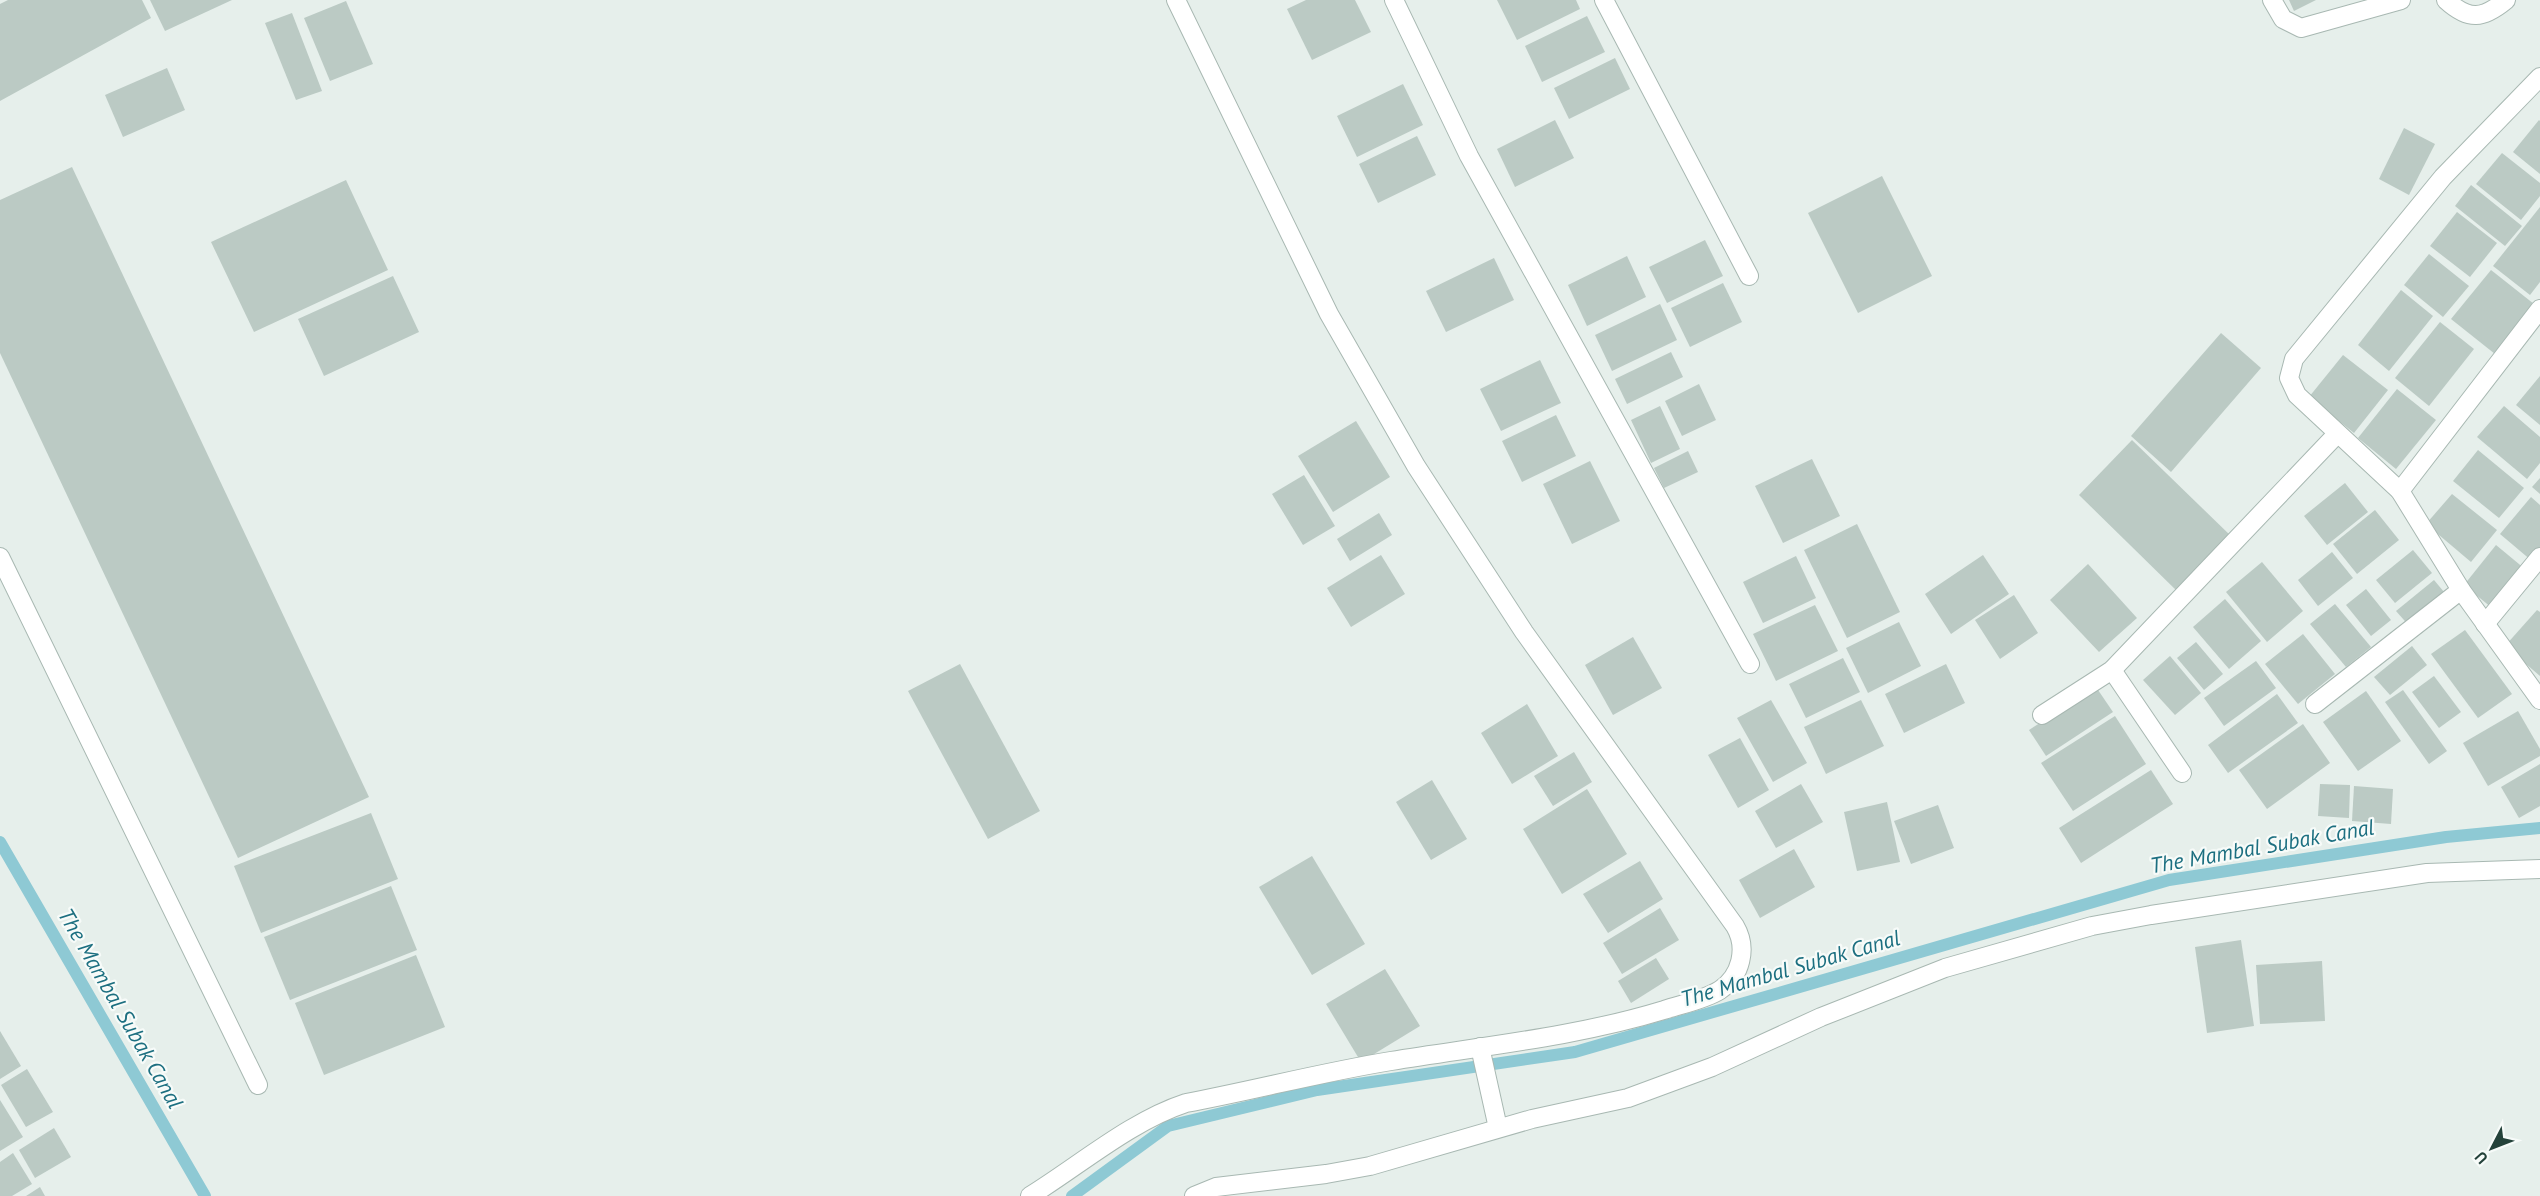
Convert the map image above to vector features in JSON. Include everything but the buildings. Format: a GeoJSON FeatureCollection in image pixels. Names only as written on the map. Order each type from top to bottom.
{"type":"FeatureCollection","features":[{"type":"Feature","properties":{"kind":"street"},"geometry":{"type":"LineString","coordinates":[[1030,1196],[1138,1125],[1170,1108],[1387,1062],[1551,1037],[1633,1020],[1719,990],[1731,980],[1739,966],[1743,948],[1740,935],[1524,632],[1416,466],[1329,314],[1176,0]]}},
{"type":"Feature","properties":{"kind":"street"},"geometry":{"type":"LineString","coordinates":[[1394,0],[1468,156],[1750,664]]}},
{"type":"Feature","properties":{"kind":"street"},"geometry":{"type":"LineString","coordinates":[[1604,0],[1749,276]]}},
{"type":"Feature","properties":{"kind":"street"},"geometry":{"type":"LineString","coordinates":[[2272,0],[2283,20],[2301,28],[2401,0]]}},
{"type":"Feature","properties":{"kind":"street"},"geometry":{"type":"LineString","coordinates":[[2446,0],[2461,13],[2474,16],[2491,13],[2506,0]]}},
{"type":"Feature","properties":{"kind":"street"},"geometry":{"type":"LineString","coordinates":[[2540,77],[2443,177],[2294,359],[2289,378],[2298,395],[2400,491],[2461,590],[2540,700]]}},
{"type":"Feature","properties":{"kind":"street"},"geometry":{"type":"LineString","coordinates":[[2400,491],[2540,309]]}},
{"type":"Feature","properties":{"kind":"street"},"geometry":{"type":"LineString","coordinates":[[2042,715],[2112,670],[2337,434]]}},
{"type":"Feature","properties":{"kind":"street"},"geometry":{"type":"LineString","coordinates":[[0,557],[258,1085]]}},
{"type":"Feature","properties":{"kind":"street"},"geometry":{"type":"LineString","coordinates":[[2485,624],[2540,557]]}},
{"type":"Feature","properties":{"kind":"street"},"geometry":{"type":"LineString","coordinates":[[2315,704],[2461,590]]}},
{"type":"Feature","properties":{"kind":"street"},"geometry":{"type":"LineString","coordinates":[[2112,670],[2182,773]]}},
{"type":"Feature","properties":{"kind":"street"},"geometry":{"type":"LineString","coordinates":[[1194,1196],[1216,1187],[1315,1176],[1370,1166],[1498,1128],[1628,1098],[1712,1067],[1821,1017],[1945,968],[2092,926],[2427,873],[2540,870]]}},
{"type":"Feature","properties":{"kind":"street"},"geometry":{"type":"LineString","coordinates":[[1480,1047],[1498,1128]]}},
{"type":"Feature","properties":{"kind":"waterway","name":"The Mambal Subak Canal"},"geometry":{"type":"LineString","coordinates":[[1072,1196],[1168,1126],[1317,1090],[1575,1052],[2169,880],[2446,837],[2540,828]]}},
{"type":"Feature","properties":{"kind":"waterway","name":"The Mambal Subak Canal"},"geometry":{"type":"LineString","coordinates":[[0,842],[205,1196]]}}]}
